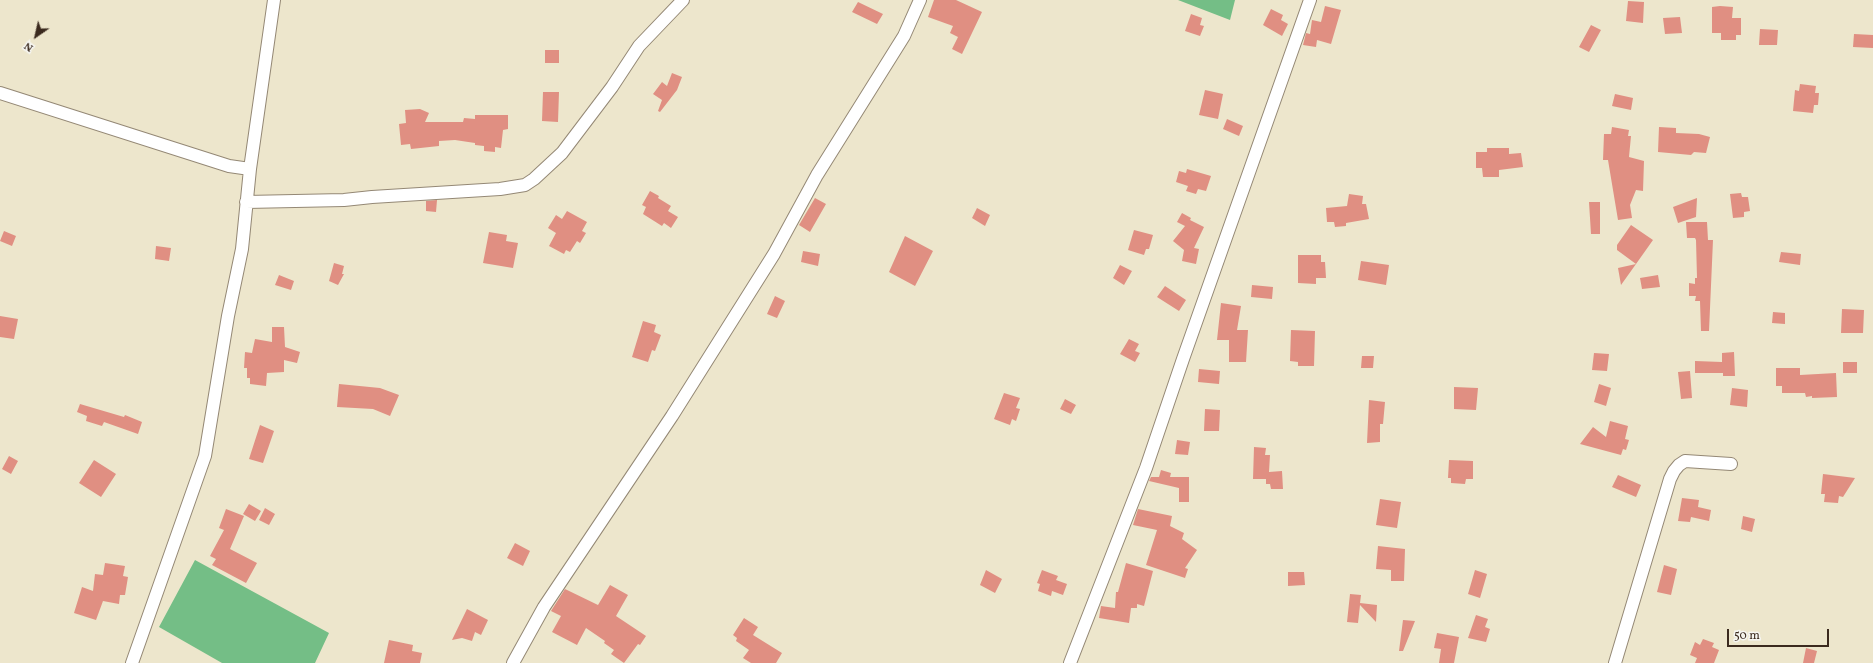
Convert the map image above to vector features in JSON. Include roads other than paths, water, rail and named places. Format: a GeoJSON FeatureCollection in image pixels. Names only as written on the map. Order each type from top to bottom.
{"type":"FeatureCollection","features":[{"type":"Feature","properties":{"kind":"street"},"geometry":{"type":"LineString","coordinates":[[132,663],[205,456],[228,316],[242,249],[250,169],[274,0]]}},
{"type":"Feature","properties":{"kind":"street"},"geometry":{"type":"LineString","coordinates":[[246,202],[344,200],[525,185],[562,153],[612,87],[639,46],[684,0]]}},
{"type":"Feature","properties":{"kind":"street"},"geometry":{"type":"LineString","coordinates":[[513,663],[544,606],[672,416],[774,254],[817,175],[904,36],[920,0]]}},
{"type":"Feature","properties":{"kind":"street"},"geometry":{"type":"LineString","coordinates":[[1070,663],[1146,468],[1310,0]]}},
{"type":"Feature","properties":{"kind":"street"},"geometry":{"type":"LineString","coordinates":[[0,93],[230,166],[250,169]]}},
{"type":"Feature","properties":{"kind":"street"},"geometry":{"type":"LineString","coordinates":[[1616,663],[1670,479],[1674,471],[1678,465],[1685,462],[1731,464]]}}]}
